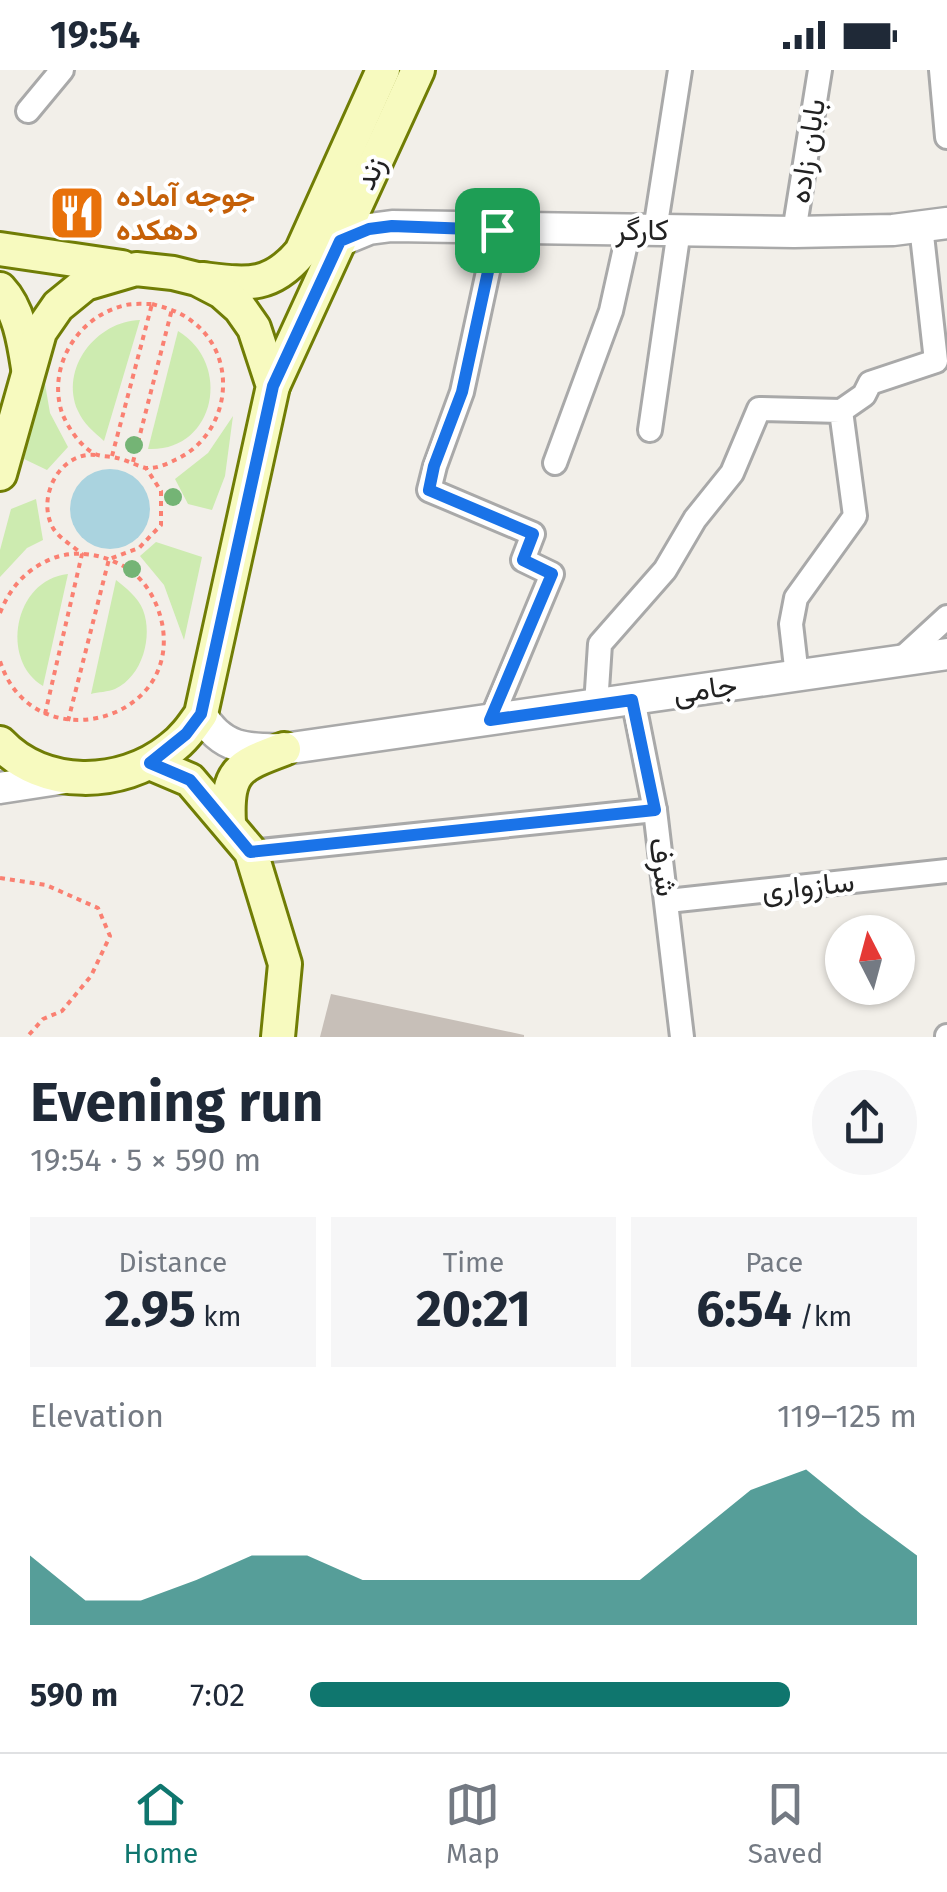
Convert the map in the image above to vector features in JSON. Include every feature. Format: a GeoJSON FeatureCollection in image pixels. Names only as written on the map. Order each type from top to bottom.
{"type":"FeatureCollection","features":[{"type":"Feature","properties":{"kind":"main road","name":"زند"},"geometry":{"type":"LineString","coordinates":[[0,250],[198,279],[245,284],[268,280],[288,268],[301,252],[383,70]]}},
{"type":"Feature","properties":{"kind":"main road","name":"زند"},"geometry":{"type":"LineString","coordinates":[[201,714],[273,386],[418,70]]}},
{"type":"Feature","properties":{"kind":"main road"},"geometry":{"type":"LineString","coordinates":[[0,474],[40,332],[58,306],[84,284],[136,269]]}},
{"type":"Feature","properties":{"kind":"main road"},"geometry":{"type":"LineString","coordinates":[[198,279],[222,292],[254,328],[273,386]]}},
{"type":"Feature","properties":{"kind":"main road"},"geometry":{"type":"LineString","coordinates":[[0,289],[8,297],[24,338],[28,372]]}},
{"type":"Feature","properties":{"kind":"main road"},"geometry":{"type":"LineString","coordinates":[[0,743],[32,768],[65,778],[92,778],[150,763],[186,734],[201,714]]}},
{"type":"Feature","properties":{"kind":"main road"},"geometry":{"type":"LineString","coordinates":[[229,823],[228,790],[236,773],[252,761],[284,750]]}},
{"type":"Feature","properties":{"kind":"main road"},"geometry":{"type":"LineString","coordinates":[[150,763],[190,780],[250,852],[286,964],[278,1037]]}},
{"type":"Feature","properties":{"kind":"street"},"geometry":{"type":"LineString","coordinates":[[650,430],[654,230],[680,70]]}},
{"type":"Feature","properties":{"kind":"street","name":"بابان زاده"},"geometry":{"type":"LineString","coordinates":[[794,232],[820,70]]}},
{"type":"Feature","properties":{"kind":"street"},"geometry":{"type":"LineString","coordinates":[[941,70],[947,137]]}},
{"type":"Feature","properties":{"kind":"street"},"geometry":{"type":"LineString","coordinates":[[28,111],[61,71]]}},
{"type":"Feature","properties":{"kind":"street","name":"کارگر"},"geometry":{"type":"LineString","coordinates":[[340,241],[369,229],[392,226],[794,232],[893,230],[934,224]]}},
{"type":"Feature","properties":{"kind":"street"},"geometry":{"type":"LineString","coordinates":[[596,705],[600,644],[664,570],[695,519],[732,474],[759,409],[841,411],[864,395],[870,383],[936,361],[934,224]]}},
{"type":"Feature","properties":{"kind":"street"},"geometry":{"type":"LineString","coordinates":[[490,720],[552,574],[523,560],[533,534],[429,490],[462,392],[497,230]]}},
{"type":"Feature","properties":{"kind":"street"},"geometry":{"type":"LineString","coordinates":[[554,463],[611,311],[654,230]]}},
{"type":"Feature","properties":{"kind":"street"},"geometry":{"type":"LineString","coordinates":[[796,676],[791,624],[796,598],[855,516],[841,411]]}},
{"type":"Feature","properties":{"kind":"street"},"geometry":{"type":"LineString","coordinates":[[899,661],[947,617]]}},
{"type":"Feature","properties":{"kind":"street","name":"جامی"},"geometry":{"type":"LineString","coordinates":[[201,714],[209,728],[232,746],[284,750],[947,654]]}},
{"type":"Feature","properties":{"kind":"street","name":"شرف"},"geometry":{"type":"LineString","coordinates":[[632,700],[655,810],[682,1037]]}},
{"type":"Feature","properties":{"kind":"street"},"geometry":{"type":"LineString","coordinates":[[0,788],[65,778]]}},
{"type":"Feature","properties":{"kind":"street"},"geometry":{"type":"LineString","coordinates":[[250,852],[655,810]]}},
{"type":"Feature","properties":{"kind":"street","name":"سازواری"},"geometry":{"type":"LineString","coordinates":[[668,901],[947,872]]}},
{"type":"Feature","properties":{"kind":"path"},"geometry":{"type":"LineString","coordinates":[[112,456],[152,304]]}},
{"type":"Feature","properties":{"kind":"path"},"geometry":{"type":"LineString","coordinates":[[97,456],[76,437],[62,412],[58,385],[63,358],[77,334],[98,315],[124,305],[152,304],[172,309],[194,322],[212,342],[222,366],[224,391],[218,416],[206,438],[186,456],[146,468]]}},
{"type":"Feature","properties":{"kind":"path"},"geometry":{"type":"LineString","coordinates":[[133,462],[172,309]]}},
{"type":"Feature","properties":{"kind":"path"},"geometry":{"type":"LineString","coordinates":[[82,554],[54,530],[47,504],[55,476],[83,454],[112,456],[146,468],[161,490],[161,524],[139,548],[109,559]]}},
{"type":"Feature","properties":{"kind":"path"},"geometry":{"type":"LineString","coordinates":[[45,714],[82,554]]}},
{"type":"Feature","properties":{"kind":"path"},"geometry":{"type":"LineString","coordinates":[[0,613],[8,593],[28,571],[54,558],[82,554],[109,559],[130,571],[154,599],[164,634],[162,658],[152,681],[126,707],[92,720],[68,721],[45,714],[22,698],[4,675],[0,661]]}},
{"type":"Feature","properties":{"kind":"path"},"geometry":{"type":"LineString","coordinates":[[68,721],[109,559]]}},
{"type":"Feature","properties":{"kind":"path"},"geometry":{"type":"LineString","coordinates":[[0,878],[46,885],[98,908],[110,936],[83,986],[62,1011],[44,1018],[28,1037]]}},
{"type":"Feature","properties":{"kind":"green space"},"geometry":{"type":"Polygon","coordinates":[[[140,320],[104,441],[78,411],[73,395],[78,364],[96,338],[124,322],[140,320]]]}},
{"type":"Feature","properties":{"kind":"green space"},"geometry":{"type":"Polygon","coordinates":[[[178,331],[195,346],[206,364],[209,403],[201,422],[189,436],[171,446],[148,449],[178,331]]]}},
{"type":"Feature","properties":{"kind":"green space"},"geometry":{"type":"Polygon","coordinates":[[[44,378],[50,413],[68,447],[47,470],[24,459],[44,378]]]}},
{"type":"Feature","properties":{"kind":"green space"},"geometry":{"type":"Polygon","coordinates":[[[233,416],[225,476],[212,510],[188,504],[175,479],[208,453],[233,416]]]}},
{"type":"Feature","properties":{"kind":"green space"},"geometry":{"type":"Polygon","coordinates":[[[36,499],[43,540],[27,548],[0,577],[0,550],[11,509],[36,499]]]}},
{"type":"Feature","properties":{"kind":"green space"},"geometry":{"type":"Polygon","coordinates":[[[156,542],[202,557],[184,640],[164,585],[140,556],[156,542]]]}},
{"type":"Feature","properties":{"kind":"green space"},"geometry":{"type":"Polygon","coordinates":[[[68,574],[43,686],[29,674],[21,659],[19,623],[35,591],[49,580],[68,574]]]}},
{"type":"Feature","properties":{"kind":"green space"},"geometry":{"type":"Polygon","coordinates":[[[116,580],[141,605],[146,620],[146,643],[139,665],[125,683],[91,694],[116,580]]]}},
{"type":"Feature","properties":{"kind":"water"},"geometry":{"type":"Polygon","coordinates":[[[102,469],[118,469],[139,480],[150,509],[139,538],[118,549],[102,549],[88,543],[76,531],[70,517],[70,501],[76,487],[88,475],[102,469]]]}},
{"type":"Feature","properties":{"kind":"building"},"geometry":{"type":"Polygon","coordinates":[[[331,994],[524,1035],[524,1037],[320,1037],[331,994]]]}},
{"type":"Feature","properties":{"kind":"place","name":"جوجه آماده دهکده"},"geometry":{"type":"Point","coordinates":[77,213]}},
{"type":"Feature","properties":{"kind":"route"},"geometry":{"type":"LineString","coordinates":[[392,226],[497,230],[462,392],[429,490],[533,534],[523,560],[552,574],[490,720],[632,700],[655,810],[250,852],[190,780],[150,763],[170,750],[201,714],[273,386],[340,241],[369,229],[392,226]]}}]}
